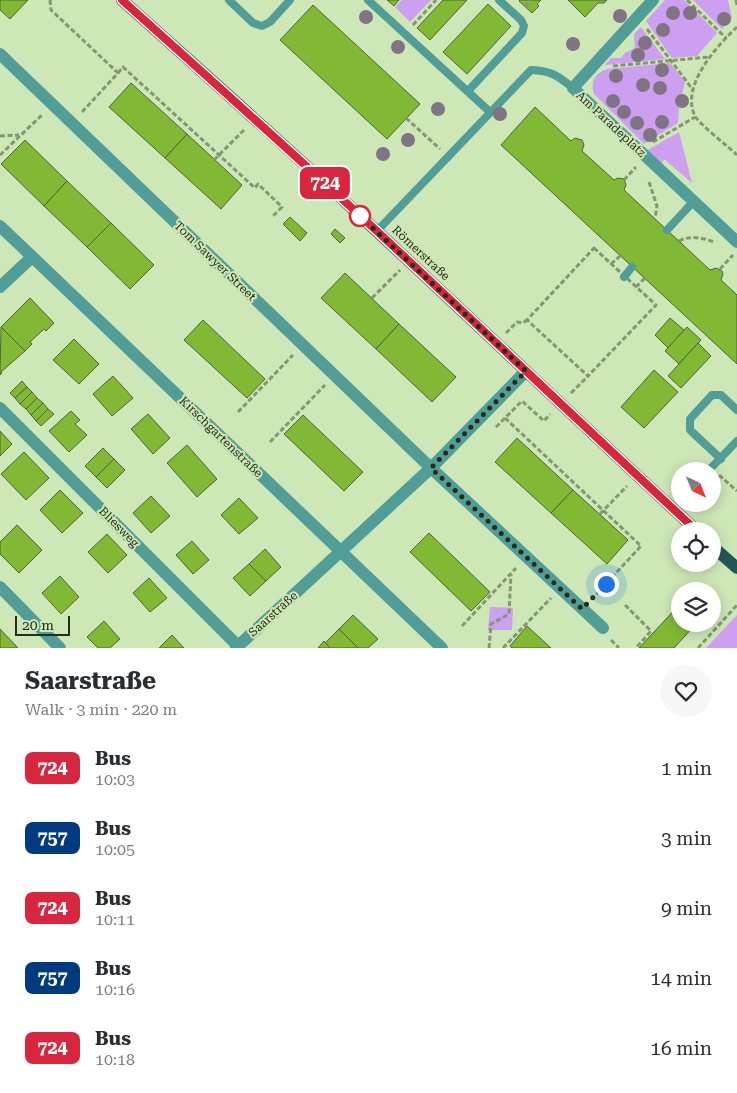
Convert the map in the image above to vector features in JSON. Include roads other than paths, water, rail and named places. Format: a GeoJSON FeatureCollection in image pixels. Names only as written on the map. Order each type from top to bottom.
{"type":"FeatureCollection","features":[{"type":"Feature","properties":{"kind":"main road","name":"Römerstraße"},"geometry":{"type":"LineString","coordinates":[[122,0],[377,231],[636,476],[671,501]]}},
{"type":"Feature","properties":{"kind":"main road","name":"Römerstraße"},"geometry":{"type":"LineString","coordinates":[[682,512],[690,522]]}},
{"type":"Feature","properties":{"kind":"main road"},"geometry":{"type":"LineString","coordinates":[[721,554],[737,568]]}},
{"type":"Feature","properties":{"kind":"street","name":"Am Paradeplatz"},"geometry":{"type":"LineString","coordinates":[[653,0],[572,88],[694,201],[732,246]]}},
{"type":"Feature","properties":{"kind":"street","name":"Tom Sawyer Street"},"geometry":{"type":"LineString","coordinates":[[0,54],[334,376],[603,628]]}},
{"type":"Feature","properties":{"kind":"street","name":"Kirschgartenstraße"},"geometry":{"type":"LineString","coordinates":[[0,226],[442,648]]}},
{"type":"Feature","properties":{"kind":"street"},"geometry":{"type":"LineString","coordinates":[[0,287],[32,257]]}},
{"type":"Feature","properties":{"kind":"street","name":"Saarstraße"},"geometry":{"type":"LineString","coordinates":[[237,647],[431,468],[526,371]]}},
{"type":"Feature","properties":{"kind":"street","name":"Bliesweg"},"geometry":{"type":"LineString","coordinates":[[0,408],[237,647]]}},
{"type":"Feature","properties":{"kind":"street"},"geometry":{"type":"LineString","coordinates":[[0,587],[60,648]]}},
{"type":"Feature","properties":{"kind":"lane"},"geometry":{"type":"LineString","coordinates":[[229,0],[253,23],[262,26],[270,22],[290,0]]}},
{"type":"Feature","properties":{"kind":"lane"},"geometry":{"type":"LineString","coordinates":[[368,0],[490,112]]}},
{"type":"Feature","properties":{"kind":"lane"},"geometry":{"type":"LineString","coordinates":[[468,92],[522,34],[524,26],[521,20],[499,0]]}},
{"type":"Feature","properties":{"kind":"lane"},"geometry":{"type":"LineString","coordinates":[[377,231],[531,70],[547,70],[572,88]]}},
{"type":"Feature","properties":{"kind":"lane"},"geometry":{"type":"LineString","coordinates":[[667,230],[694,201]]}},
{"type":"Feature","properties":{"kind":"lane"},"geometry":{"type":"LineString","coordinates":[[624,277],[632,267]]}},
{"type":"Feature","properties":{"kind":"lane"},"geometry":{"type":"LineString","coordinates":[[720,459],[690,430],[690,419],[712,395],[720,395],[737,410]]}},
{"type":"Feature","properties":{"kind":"lane"},"geometry":{"type":"LineString","coordinates":[[717,462],[737,441]]}}]}
